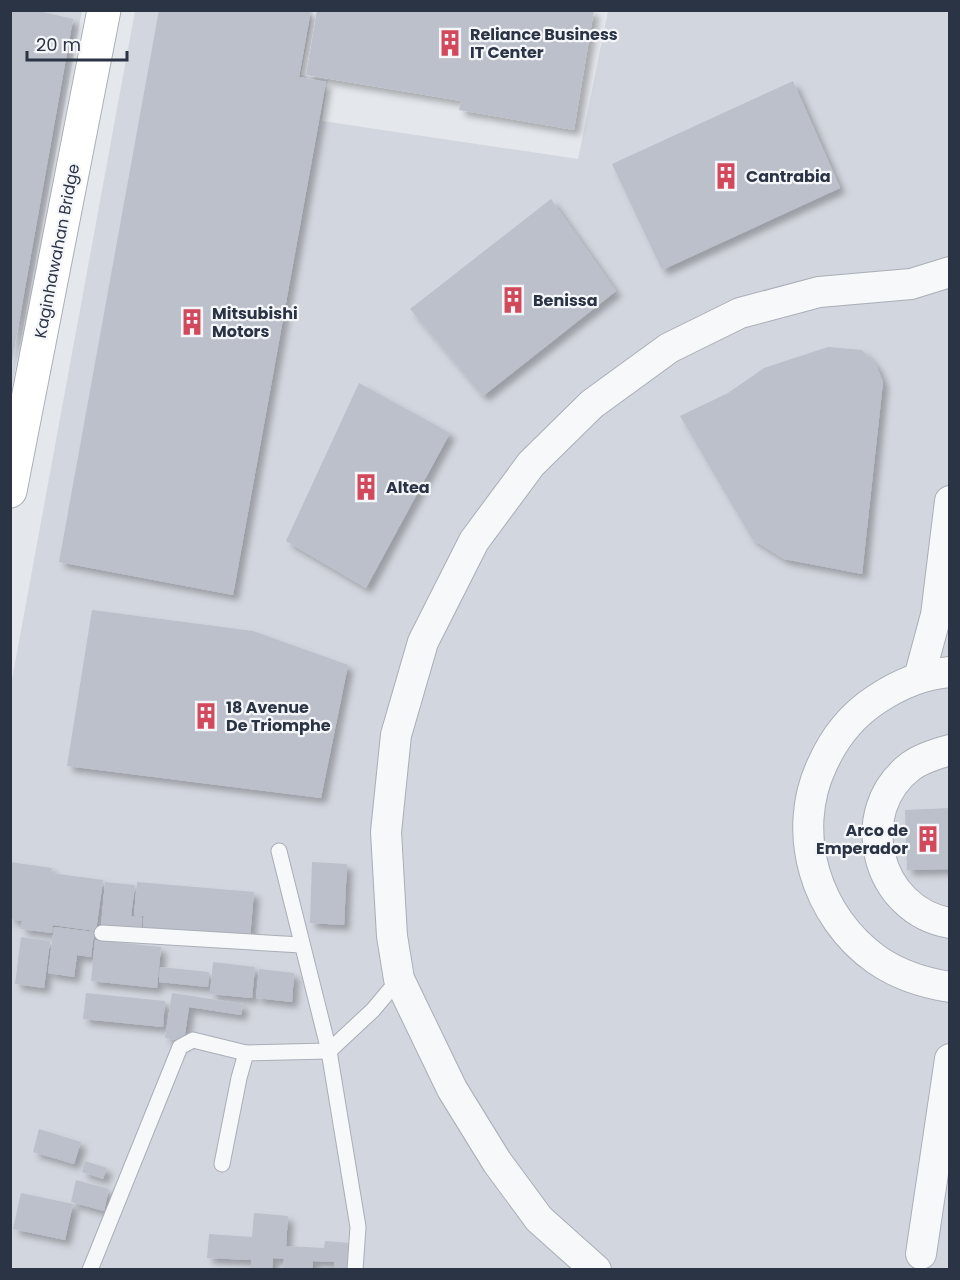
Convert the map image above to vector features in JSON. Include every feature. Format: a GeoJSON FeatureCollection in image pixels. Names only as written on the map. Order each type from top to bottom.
{"type":"FeatureCollection","features":[{"type":"Feature","properties":{"kind":"main road","name":"Kaginhawahan Bridge"},"geometry":{"type":"LineString","coordinates":[[10,491],[104,10]]}},
{"type":"Feature","properties":{"kind":"street"},"geometry":{"type":"LineString","coordinates":[[596,1269],[539,1219],[497,1162],[452,1089],[399,979],[392,936],[386,832],[396,735],[427,631],[474,541],[531,464],[592,404],[669,348],[740,313],[819,291],[911,284],[950,272]]}},
{"type":"Feature","properties":{"kind":"street"},"geometry":{"type":"LineString","coordinates":[[919,678],[936,615],[950,501]]}},
{"type":"Feature","properties":{"kind":"street"},"geometry":{"type":"LineString","coordinates":[[950,672],[919,678],[883,695],[867,706],[846,726],[829,750],[816,777],[809,806],[808,835],[812,865],[821,892],[836,918],[855,941],[877,960],[903,974],[931,984],[950,987]]}},
{"type":"Feature","properties":{"kind":"street"},"geometry":{"type":"LineString","coordinates":[[950,750],[930,756],[911,766],[896,781],[883,802],[876,826],[877,851],[885,874],[898,895],[917,911],[950,923]]}},
{"type":"Feature","properties":{"kind":"street"},"geometry":{"type":"LineString","coordinates":[[920,1262],[942,1164],[950,1059]]}},
{"type":"Feature","properties":{"kind":"lane"},"geometry":{"type":"LineString","coordinates":[[279,851],[329,1051],[358,1227],[355,1269]]}},
{"type":"Feature","properties":{"kind":"lane"},"geometry":{"type":"LineString","coordinates":[[102,933],[302,945]]}},
{"type":"Feature","properties":{"kind":"lane"},"geometry":{"type":"LineString","coordinates":[[90,1269],[180,1047],[194,1040],[246,1053],[329,1051],[373,1010],[399,979]]}},
{"type":"Feature","properties":{"kind":"lane"},"geometry":{"type":"LineString","coordinates":[[222,1164],[246,1053]]}},
{"type":"Feature","properties":{"kind":"shaded area"},"geometry":{"type":"Polygon","coordinates":[[[11,11],[82,11],[11,393],[11,11]]]}},
{"type":"Feature","properties":{"kind":"shaded area"},"geometry":{"type":"Polygon","coordinates":[[[135,11],[313,11],[301,75],[328,80],[322,121],[578,159],[608,11],[949,11],[949,1269],[11,1270],[11,685],[135,11]]]}},
{"type":"Feature","properties":{"kind":"building"},"geometry":{"type":"Polygon","coordinates":[[[10,10],[34,10],[73,19],[12,361],[10,10]]]}},
{"type":"Feature","properties":{"kind":"building","name":"Mitsubishi Motors"},"geometry":{"type":"Polygon","coordinates":[[[159,10],[311,10],[299,77],[326,82],[233,595],[59,562],[159,10]]]}},
{"type":"Feature","properties":{"kind":"building","name":"Reliance Business IT Center"},"geometry":{"type":"Polygon","coordinates":[[[317,10],[594,10],[574,130],[459,110],[461,101],[306,75],[317,10]]]}},
{"type":"Feature","properties":{"kind":"building","name":"Cantrabia"},"geometry":{"type":"Polygon","coordinates":[[[793,81],[840,188],[662,270],[612,164],[793,81]]]}},
{"type":"Feature","properties":{"kind":"building","name":"Benissa"},"geometry":{"type":"Polygon","coordinates":[[[551,199],[616,291],[483,396],[410,309],[551,199]]]}},
{"type":"Feature","properties":{"kind":"building"},"geometry":{"type":"Polygon","coordinates":[[[828,347],[862,350],[876,365],[883,382],[862,574],[784,559],[752,539],[680,416],[728,393],[764,368],[828,347]]]}},
{"type":"Feature","properties":{"kind":"building","name":"Altea"},"geometry":{"type":"Polygon","coordinates":[[[359,383],[450,433],[366,588],[286,541],[359,383]]]}},
{"type":"Feature","properties":{"kind":"building","name":"18 Avenue De Triomphe"},"geometry":{"type":"Polygon","coordinates":[[[92,610],[253,631],[348,665],[321,798],[67,766],[92,610]]]}},
{"type":"Feature","properties":{"kind":"building","name":"Arco de Emperador"},"geometry":{"type":"Polygon","coordinates":[[[950,808],[950,869],[907,870],[905,810],[950,808]]]}},
{"type":"Feature","properties":{"kind":"building"},"geometry":{"type":"Polygon","coordinates":[[[10,862],[52,868],[51,873],[103,880],[96,931],[53,925],[52,933],[21,929],[22,921],[10,919],[10,862]]]}},
{"type":"Feature","properties":{"kind":"building"},"geometry":{"type":"Polygon","coordinates":[[[312,862],[347,864],[344,925],[310,923],[312,862]]]}},
{"type":"Feature","properties":{"kind":"building"},"geometry":{"type":"Polygon","coordinates":[[[105,882],[135,885],[131,916],[142,917],[141,931],[101,927],[105,882]]]}},
{"type":"Feature","properties":{"kind":"building"},"geometry":{"type":"Polygon","coordinates":[[[137,882],[254,892],[250,938],[143,928],[144,916],[134,915],[137,882]]]}},
{"type":"Feature","properties":{"kind":"building"},"geometry":{"type":"Polygon","coordinates":[[[54,927],[94,932],[91,957],[77,955],[74,977],[48,973],[54,927]]]}},
{"type":"Feature","properties":{"kind":"building"},"geometry":{"type":"Polygon","coordinates":[[[21,937],[50,941],[44,988],[15,984],[21,937]]]}},
{"type":"Feature","properties":{"kind":"building"},"geometry":{"type":"Polygon","coordinates":[[[95,940],[161,947],[157,988],[91,981],[95,940]]]}},
{"type":"Feature","properties":{"kind":"building"},"geometry":{"type":"Polygon","coordinates":[[[213,962],[255,967],[252,998],[210,994],[213,962]]]}},
{"type":"Feature","properties":{"kind":"building"},"geometry":{"type":"Polygon","coordinates":[[[160,967],[209,972],[208,987],[159,982],[160,967]]]}},
{"type":"Feature","properties":{"kind":"building"},"geometry":{"type":"Polygon","coordinates":[[[259,969],[294,973],[292,1002],[256,998],[259,969]]]}},
{"type":"Feature","properties":{"kind":"building"},"geometry":{"type":"Polygon","coordinates":[[[86,993],[165,1001],[163,1027],[83,1019],[86,993]]]}},
{"type":"Feature","properties":{"kind":"building"},"geometry":{"type":"Polygon","coordinates":[[[172,993],[243,1004],[241,1015],[189,1007],[184,1041],[165,1038],[172,993]]]}},
{"type":"Feature","properties":{"kind":"building"},"geometry":{"type":"Polygon","coordinates":[[[39,1129],[81,1142],[74,1164],[33,1152],[39,1129]]]}},
{"type":"Feature","properties":{"kind":"building"},"geometry":{"type":"Polygon","coordinates":[[[85,1161],[107,1168],[103,1179],[82,1172],[85,1161]]]}},
{"type":"Feature","properties":{"kind":"building"},"geometry":{"type":"Polygon","coordinates":[[[76,1180],[109,1189],[104,1211],[71,1202],[76,1180]]]}},
{"type":"Feature","properties":{"kind":"building"},"geometry":{"type":"Polygon","coordinates":[[[21,1193],[73,1204],[65,1240],[13,1229],[21,1193]]]}},
{"type":"Feature","properties":{"kind":"building"},"geometry":{"type":"Polygon","coordinates":[[[254,1213],[288,1216],[286,1246],[324,1248],[325,1241],[350,1243],[349,1270],[334,1270],[334,1262],[313,1261],[312,1270],[283,1268],[284,1259],[273,1258],[272,1270],[251,1270],[251,1260],[207,1258],[209,1234],[252,1237],[254,1213]]]}},
{"type":"Feature","properties":{"kind":"place","name":"Reliance Business IT Center"},"geometry":{"type":"Point","coordinates":[450,43]}},
{"type":"Feature","properties":{"kind":"place","name":"Cantrabia"},"geometry":{"type":"Point","coordinates":[726,176]}},
{"type":"Feature","properties":{"kind":"place","name":"Benissa"},"geometry":{"type":"Point","coordinates":[513,300]}},
{"type":"Feature","properties":{"kind":"place","name":"Mitsubishi Motors"},"geometry":{"type":"Point","coordinates":[192,322]}},
{"type":"Feature","properties":{"kind":"place","name":"Altea"},"geometry":{"type":"Point","coordinates":[366,487]}},
{"type":"Feature","properties":{"kind":"place","name":"18 Avenue De Triomphe"},"geometry":{"type":"Point","coordinates":[206,716]}},
{"type":"Feature","properties":{"kind":"place","name":"Arco de Emperador"},"geometry":{"type":"Point","coordinates":[928,839]}}]}
